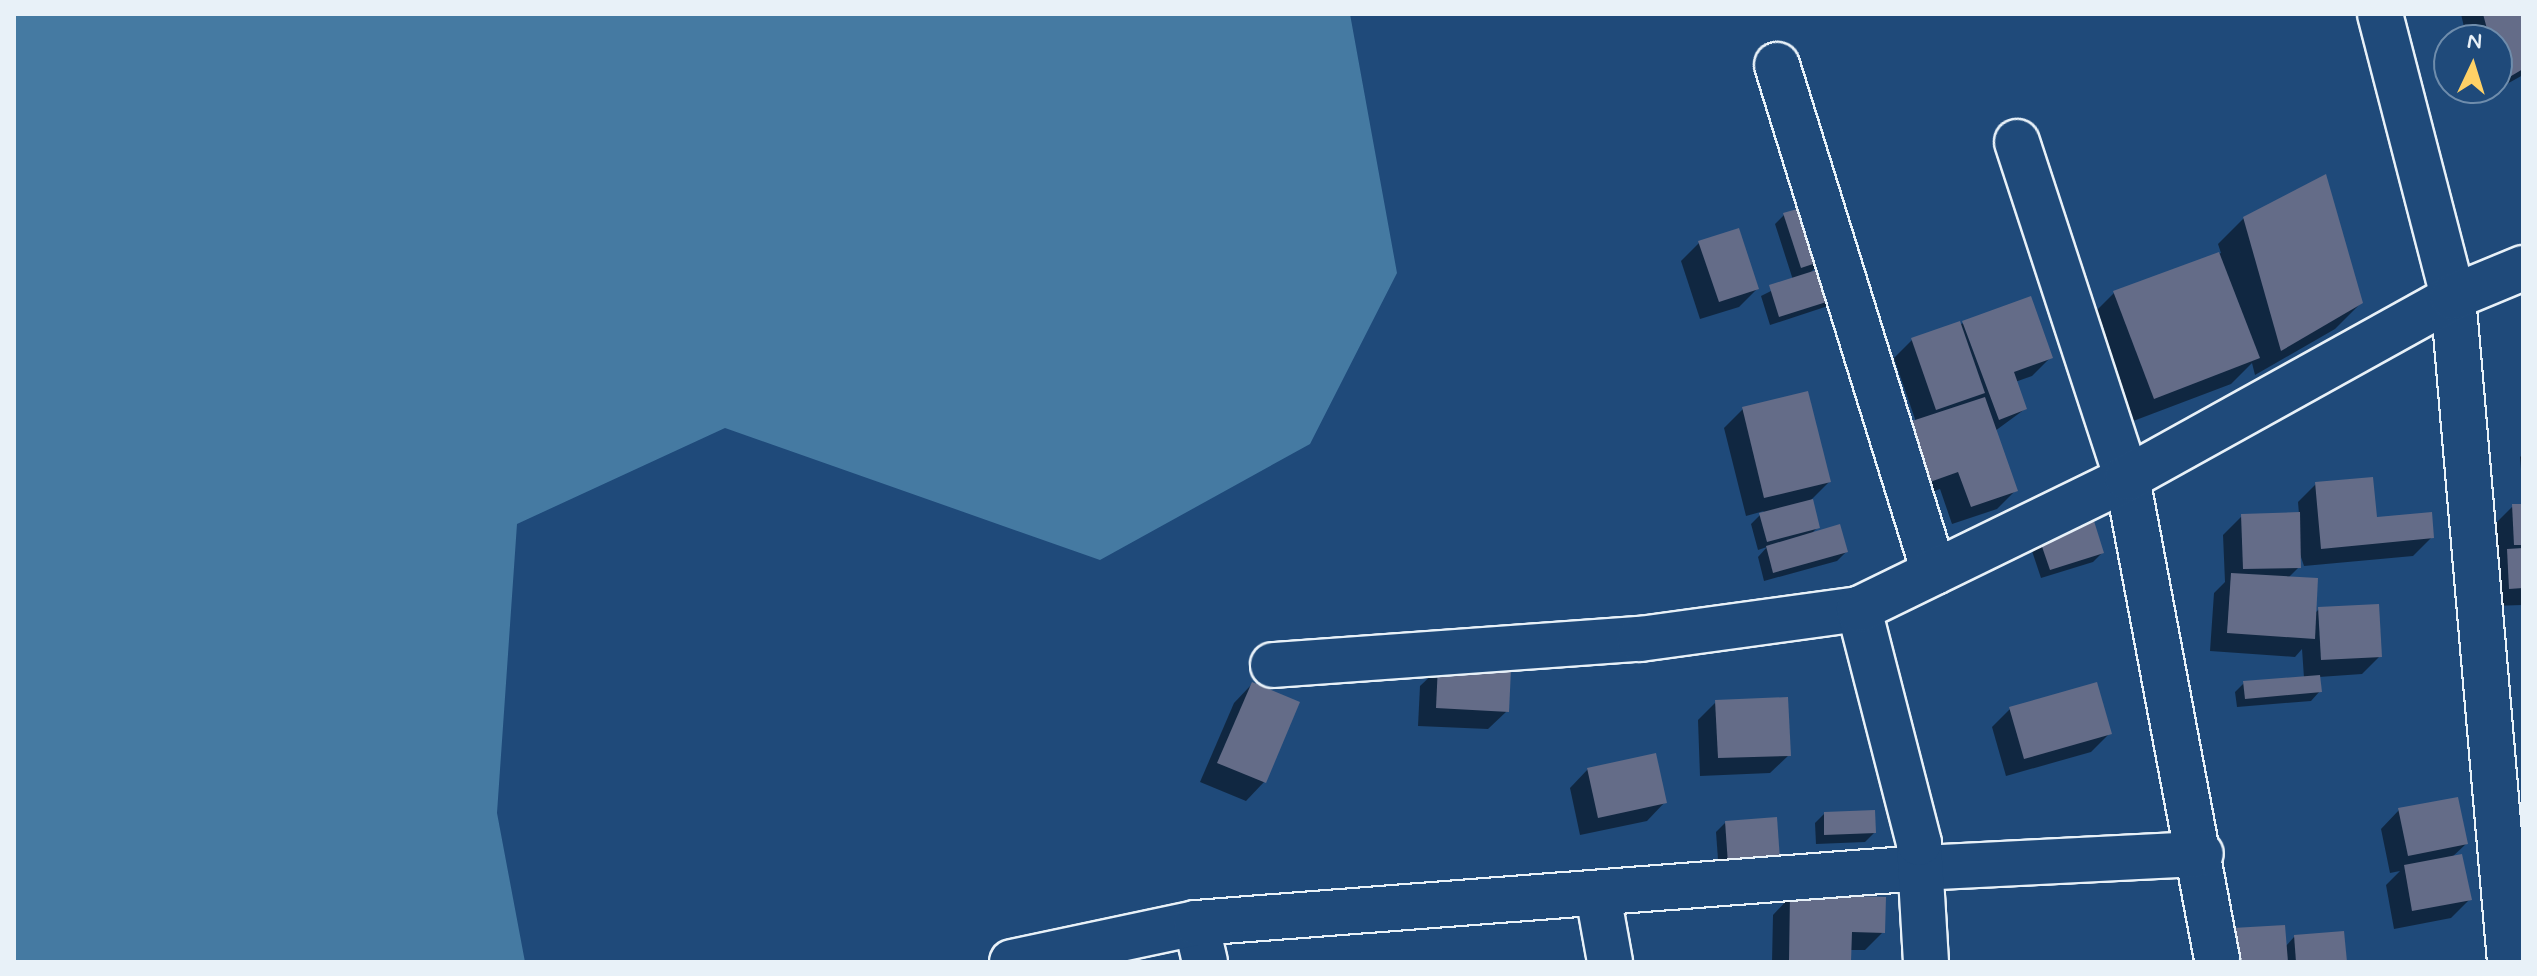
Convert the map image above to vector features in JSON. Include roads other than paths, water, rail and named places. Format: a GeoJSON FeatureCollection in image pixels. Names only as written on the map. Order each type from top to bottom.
{"type":"FeatureCollection","features":[{"type":"Feature","properties":{"kind":"street"},"geometry":{"type":"LineString","coordinates":[[2380,14],[2453,297],[2510,962]]}},
{"type":"Feature","properties":{"kind":"street"},"geometry":{"type":"LineString","coordinates":[[1777,65],[1934,572]]}},
{"type":"Feature","properties":{"kind":"street"},"geometry":{"type":"LineString","coordinates":[[2017,142],[2127,478],[2201,854],[2218,962]]}},
{"type":"Feature","properties":{"kind":"street"},"geometry":{"type":"LineString","coordinates":[[1273,665],[1640,639],[1859,609],[2127,478],[2453,297],[2523,268]]}},
{"type":"Feature","properties":{"kind":"street"},"geometry":{"type":"LineString","coordinates":[[1859,609],[1919,843],[1926,962]]}},
{"type":"Feature","properties":{"kind":"street"},"geometry":{"type":"LineString","coordinates":[[1012,962],[1598,895],[1920,868],[2201,854]]}},
{"type":"Feature","properties":{"kind":"street"},"geometry":{"type":"LineString","coordinates":[[1598,895],[1610,962]]}},
{"type":"Feature","properties":{"kind":"water"},"geometry":{"type":"Polygon","coordinates":[[[14,14],[1350,14],[1397,273],[1310,444],[1100,560],[725,428],[517,524],[497,813],[525,962],[14,962],[14,14]]]}}]}
